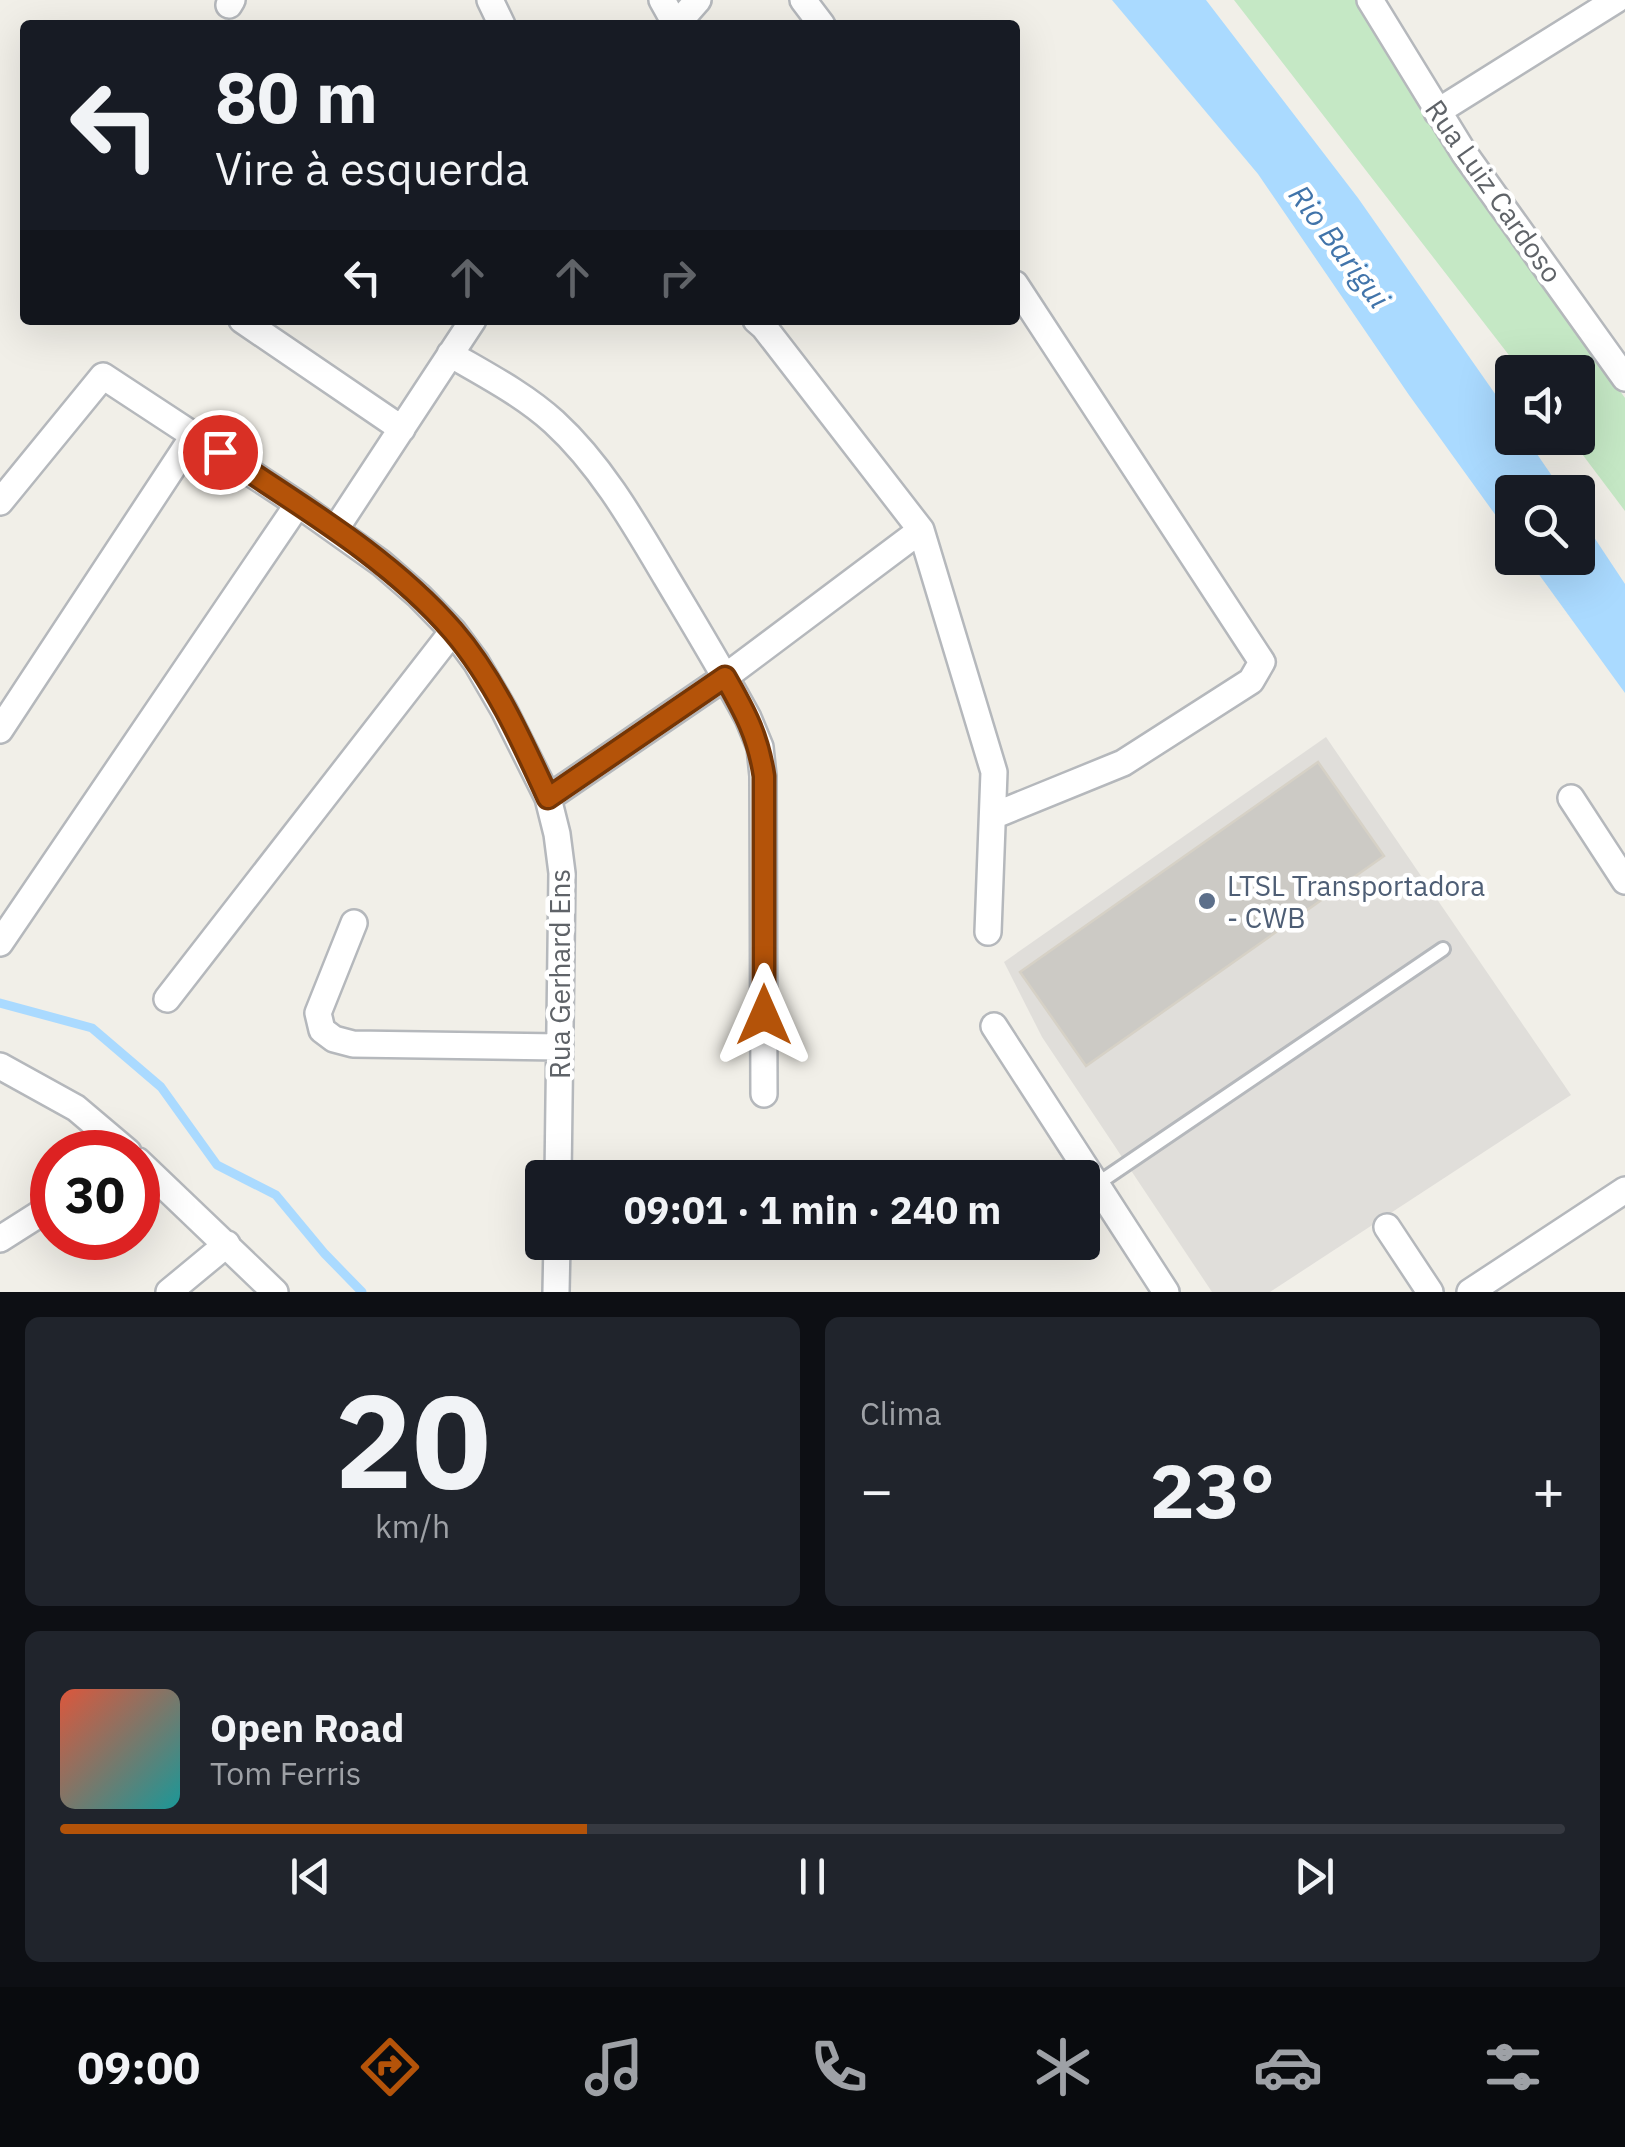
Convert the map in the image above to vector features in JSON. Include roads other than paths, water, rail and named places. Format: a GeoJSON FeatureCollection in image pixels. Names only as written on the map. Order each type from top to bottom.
{"type":"FeatureCollection","features":[{"type":"Feature","properties":{"kind":"street"},"geometry":{"type":"LineString","coordinates":[[680,20],[698,0]]}},
{"type":"Feature","properties":{"kind":"street"},"geometry":{"type":"LineString","coordinates":[[803,0],[818,20]]}},
{"type":"Feature","properties":{"kind":"street","name":"Rua Luiz Cardoso"},"geometry":{"type":"LineString","coordinates":[[1370,0],[1437,112],[1625,378]]}},
{"type":"Feature","properties":{"kind":"street"},"geometry":{"type":"LineString","coordinates":[[1437,112],[1616,0]]}},
{"type":"Feature","properties":{"kind":"street"},"geometry":{"type":"LineString","coordinates":[[993,816],[1123,764],[1251,681],[1262,662],[1020,292]]}},
{"type":"Feature","properties":{"kind":"street"},"geometry":{"type":"LineString","coordinates":[[249,325],[402,429]]}},
{"type":"Feature","properties":{"kind":"street"},"geometry":{"type":"LineString","coordinates":[[760,325],[922,530],[994,772],[988,932]]}},
{"type":"Feature","properties":{"kind":"street"},"geometry":{"type":"LineString","coordinates":[[335,530],[402,429],[458,332],[524,398],[554,422],[613,491],[725,677],[760,747],[764,776],[764,1094]]}},
{"type":"Feature","properties":{"kind":"street","name":"Rua Gerhard Ens"},"geometry":{"type":"LineString","coordinates":[[0,502],[103,376],[381,563],[453,631],[504,710],[548,798],[557,834],[562,873],[558,1160]]}},
{"type":"Feature","properties":{"kind":"street"},"geometry":{"type":"LineString","coordinates":[[0,730],[194,435]]}},
{"type":"Feature","properties":{"kind":"street"},"geometry":{"type":"LineString","coordinates":[[0,942],[298,504]]}},
{"type":"Feature","properties":{"kind":"street"},"geometry":{"type":"LineString","coordinates":[[548,798],[725,677],[922,530]]}},
{"type":"Feature","properties":{"kind":"street"},"geometry":{"type":"LineString","coordinates":[[167,999],[453,631]]}},
{"type":"Feature","properties":{"kind":"street"},"geometry":{"type":"LineString","coordinates":[[1570,798],[1625,881]]}},
{"type":"Feature","properties":{"kind":"street"},"geometry":{"type":"LineString","coordinates":[[354,923],[318,1014],[322,1030],[334,1040],[353,1044],[560,1046]]}},
{"type":"Feature","properties":{"kind":"street"},"geometry":{"type":"LineString","coordinates":[[994,1026],[1081,1160]]}},
{"type":"Feature","properties":{"kind":"street"},"geometry":{"type":"LineString","coordinates":[[0,1066],[76,1108],[102,1130]]}},
{"type":"Feature","properties":{"kind":"street"},"geometry":{"type":"LineString","coordinates":[[160,1182],[275,1292]]}},
{"type":"Feature","properties":{"kind":"street"},"geometry":{"type":"LineString","coordinates":[[1100,1189],[1166,1292]]}},
{"type":"Feature","properties":{"kind":"street"},"geometry":{"type":"LineString","coordinates":[[1470,1292],[1625,1190]]}},
{"type":"Feature","properties":{"kind":"street"},"geometry":{"type":"LineString","coordinates":[[0,1239],[30,1220]]}},
{"type":"Feature","properties":{"kind":"street"},"geometry":{"type":"LineString","coordinates":[[1387,1227],[1430,1292]]}},
{"type":"Feature","properties":{"kind":"street"},"geometry":{"type":"LineString","coordinates":[[169,1292],[227,1244]]}},
{"type":"Feature","properties":{"kind":"street"},"geometry":{"type":"LineString","coordinates":[[556,1292],[557,1260]]}},
{"type":"Feature","properties":{"kind":"lane"},"geometry":{"type":"LineString","coordinates":[[1100,1182],[1443,949]]}},
{"type":"Feature","properties":{"kind":"water","name":"Rio Barigui"},"geometry":{"type":"Polygon","coordinates":[[[1112,0],[1206,0],[1358,198],[1495,394],[1495,455],[1538,455],[1551,475],[1495,475],[1495,514],[1258,174],[1112,0]]]}},
{"type":"Feature","properties":{"kind":"water"},"geometry":{"type":"Polygon","coordinates":[[[1595,539],[1625,584],[1625,693],[1539,575],[1595,575],[1595,539]]]}},
{"type":"Feature","properties":{"kind":"waterway"},"geometry":{"type":"LineString","coordinates":[[0,1003],[92,1028],[161,1087],[217,1165],[276,1195],[362,1292]]}},
{"type":"Feature","properties":{"kind":"place","name":"LTSL Transportadora - CWB"},"geometry":{"type":"Point","coordinates":[1207,901]}}]}
